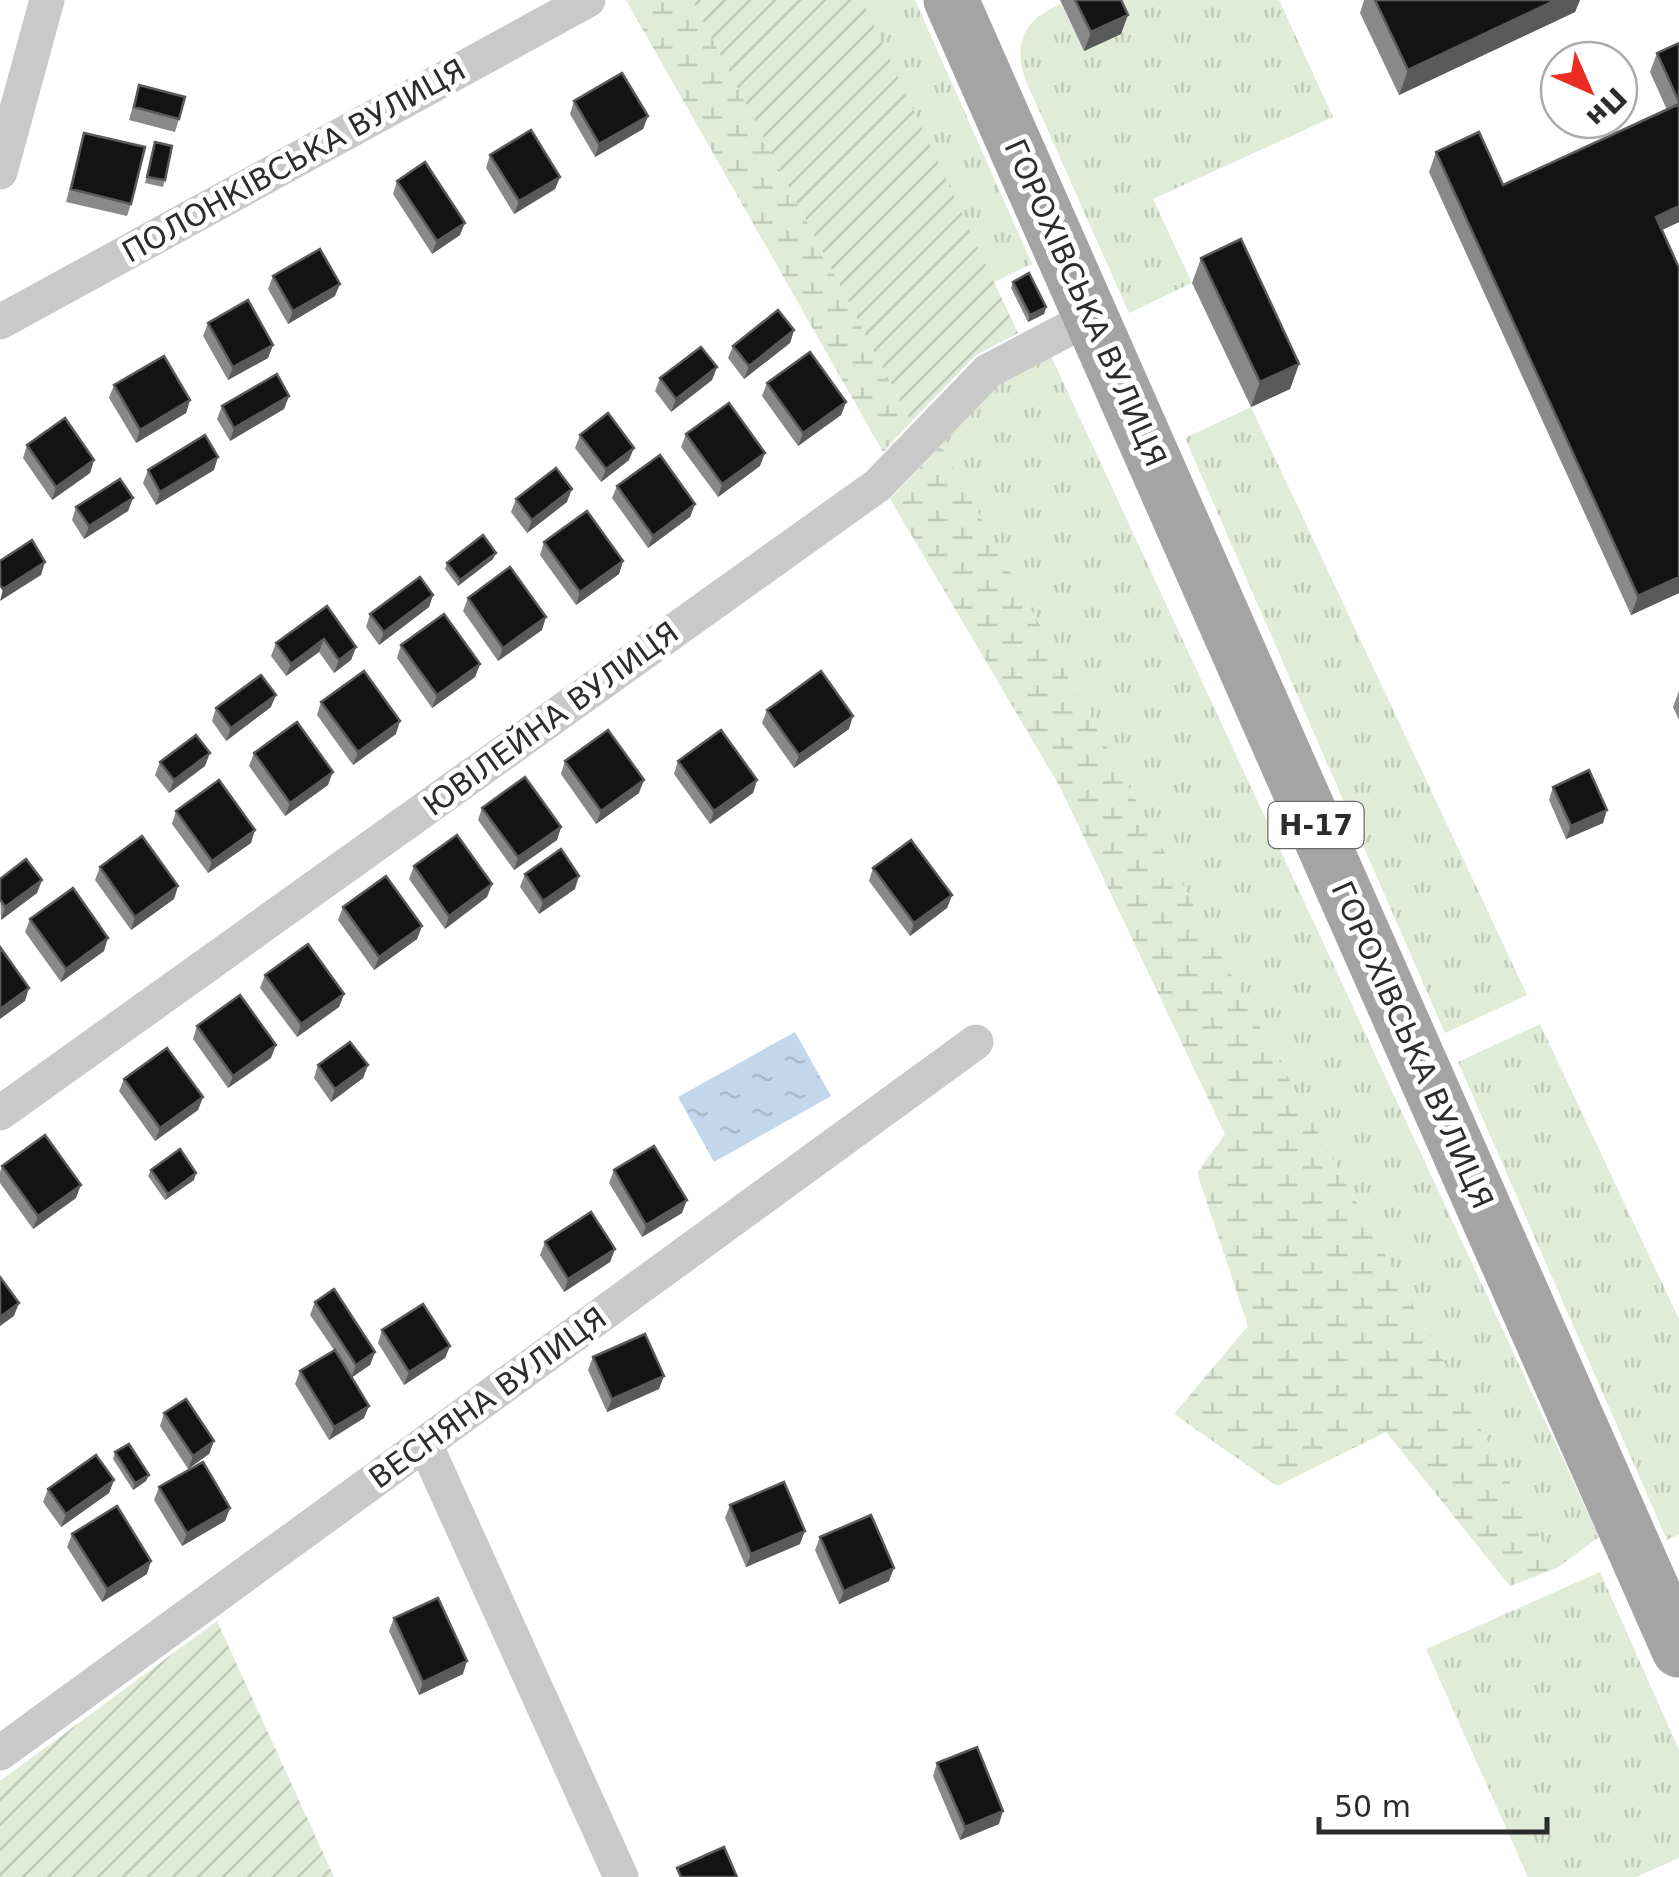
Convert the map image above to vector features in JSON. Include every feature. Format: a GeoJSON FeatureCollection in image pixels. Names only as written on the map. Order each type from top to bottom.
{"type":"FeatureCollection","features":[{"type":"Feature","properties":{"kind":"main road","name":"ГОРОХІВСЬКА ВУЛИЦЯ"},"geometry":{"type":"LineString","coordinates":[[951,0],[1679,1650]]}},
{"type":"Feature","properties":{"kind":"street"},"geometry":{"type":"LineString","coordinates":[[0,172],[47,0]]}},
{"type":"Feature","properties":{"kind":"street","name":"ПОЛОНКІВСЬКА ВУЛИЦЯ"},"geometry":{"type":"LineString","coordinates":[[0,322],[588,0]]}},
{"type":"Feature","properties":{"kind":"street","name":"ЮВІЛЕЙНА ВУЛИЦЯ"},"geometry":{"type":"LineString","coordinates":[[0,1112],[878,485],[988,371],[1092,317]]}},
{"type":"Feature","properties":{"kind":"street","name":"ВЕСНЯНА ВУЛИЦЯ"},"geometry":{"type":"LineString","coordinates":[[0,1753],[976,1042]]}},
{"type":"Feature","properties":{"kind":"street"},"geometry":{"type":"LineString","coordinates":[[425,1444],[621,1877]]}},
{"type":"Feature","properties":{"kind":"green space"},"geometry":{"type":"Polygon","coordinates":[[[626,0],[692,0],[911,422],[883,452],[626,0]]]}},
{"type":"Feature","properties":{"kind":"green space"},"geometry":{"type":"Polygon","coordinates":[[[692,0],[862,0],[1018,333],[975,356],[911,422],[692,0]]]}},
{"type":"Feature","properties":{"kind":"green space"},"geometry":{"type":"Polygon","coordinates":[[[862,0],[915,0],[1032,264],[992,283],[862,0]]]}},
{"type":"Feature","properties":{"kind":"green space"},"geometry":{"type":"Polygon","coordinates":[[[1105,0],[1279,0],[1333,117],[1153,199],[1192,283],[1129,313],[1025,79],[1021,53],[1031,24],[1061,4],[1084,51],[1105,0]]]}},
{"type":"Feature","properties":{"kind":"green space"},"geometry":{"type":"Polygon","coordinates":[[[1050,354],[1599,1537],[1557,1568],[941,445],[996,383],[1050,354]]]}},
{"type":"Feature","properties":{"kind":"green space"},"geometry":{"type":"Polygon","coordinates":[[[1251,407],[1527,995],[1445,1033],[1185,438],[1251,407]]]}},
{"type":"Feature","properties":{"kind":"green space"},"geometry":{"type":"Polygon","coordinates":[[[941,445],[1557,1568],[1510,1586],[1386,1432],[1277,1486],[1174,1414],[1248,1326],[1197,1173],[1225,1134],[1060,787],[890,499],[941,445]]]}},
{"type":"Feature","properties":{"kind":"green space"},"geometry":{"type":"Polygon","coordinates":[[[1540,1024],[1679,1319],[1679,1534],[1667,1540],[1458,1062],[1540,1024]]]}},
{"type":"Feature","properties":{"kind":"green space"},"geometry":{"type":"Polygon","coordinates":[[[1600,1572],[1679,1750],[1679,1858],[1636,1877],[1528,1877],[1426,1649],[1600,1572]]]}},
{"type":"Feature","properties":{"kind":"green space"},"geometry":{"type":"Polygon","coordinates":[[[217,1621],[334,1877],[0,1877],[0,1781],[217,1621]]]}},
{"type":"Feature","properties":{"kind":"water"},"geometry":{"type":"Polygon","coordinates":[[[795,1032],[831,1096],[714,1162],[678,1097],[795,1032]]]}},
{"type":"Feature","properties":{"kind":"building"},"geometry":{"type":"Polygon","coordinates":[[[1075,0],[1121,0],[1128,15],[1091,32],[1075,0]]]}},
{"type":"Feature","properties":{"kind":"building"},"geometry":{"type":"Polygon","coordinates":[[[1375,0],[1556,0],[1408,70],[1375,0]]]}},
{"type":"Feature","properties":{"kind":"building"},"geometry":{"type":"Polygon","coordinates":[[[1679,43],[1679,102],[1657,53],[1679,43]]]}},
{"type":"Feature","properties":{"kind":"building"},"geometry":{"type":"Polygon","coordinates":[[[622,73],[648,116],[599,144],[574,101],[622,73]]]}},
{"type":"Feature","properties":{"kind":"building"},"geometry":{"type":"Polygon","coordinates":[[[139,85],[185,97],[179,119],[134,107],[139,85]]]}},
{"type":"Feature","properties":{"kind":"building"},"geometry":{"type":"Polygon","coordinates":[[[1679,104],[1679,206],[1656,217],[1679,268],[1679,577],[1638,596],[1436,152],[1479,132],[1503,185],[1601,140],[1639,140],[1639,122],[1679,104]]]}},
{"type":"Feature","properties":{"kind":"building"},"geometry":{"type":"Polygon","coordinates":[[[531,130],[560,177],[519,201],[490,155],[531,130]]]}},
{"type":"Feature","properties":{"kind":"building"},"geometry":{"type":"Polygon","coordinates":[[[84,133],[145,147],[131,204],[71,189],[84,133]]]}},
{"type":"Feature","properties":{"kind":"building"},"geometry":{"type":"Polygon","coordinates":[[[155,142],[172,146],[165,180],[147,177],[155,142]]]}},
{"type":"Feature","properties":{"kind":"building"},"geometry":{"type":"Polygon","coordinates":[[[425,162],[465,223],[437,241],[397,181],[425,162]]]}},
{"type":"Feature","properties":{"kind":"building"},"geometry":{"type":"Polygon","coordinates":[[[1241,239],[1299,364],[1260,382],[1201,258],[1241,239]]]}},
{"type":"Feature","properties":{"kind":"building"},"geometry":{"type":"Polygon","coordinates":[[[320,249],[340,284],[293,311],[273,276],[320,249]]]}},
{"type":"Feature","properties":{"kind":"building"},"geometry":{"type":"Polygon","coordinates":[[[1029,273],[1046,307],[1030,315],[1013,282],[1029,273]]]}},
{"type":"Feature","properties":{"kind":"building"},"geometry":{"type":"Polygon","coordinates":[[[248,300],[273,345],[233,367],[208,323],[248,300]]]}},
{"type":"Feature","properties":{"kind":"building"},"geometry":{"type":"Polygon","coordinates":[[[778,310],[794,330],[749,366],[733,346],[778,310]]]}},
{"type":"Feature","properties":{"kind":"building"},"geometry":{"type":"Polygon","coordinates":[[[701,347],[717,367],[676,399],[660,378],[701,347]]]}},
{"type":"Feature","properties":{"kind":"building"},"geometry":{"type":"Polygon","coordinates":[[[810,352],[846,402],[803,433],[767,383],[810,352]]]}},
{"type":"Feature","properties":{"kind":"building"},"geometry":{"type":"Polygon","coordinates":[[[164,356],[190,400],[140,430],[114,385],[164,356]]]}},
{"type":"Feature","properties":{"kind":"building"},"geometry":{"type":"Polygon","coordinates":[[[277,374],[289,396],[234,428],[222,406],[277,374]]]}},
{"type":"Feature","properties":{"kind":"building"},"geometry":{"type":"Polygon","coordinates":[[[729,403],[765,453],[722,484],[686,434],[729,403]]]}},
{"type":"Feature","properties":{"kind":"building"},"geometry":{"type":"Polygon","coordinates":[[[608,413],[634,448],[606,469],[580,435],[608,413]]]}},
{"type":"Feature","properties":{"kind":"building"},"geometry":{"type":"Polygon","coordinates":[[[65,418],[94,460],[56,487],[27,445],[65,418]]]}},
{"type":"Feature","properties":{"kind":"building"},"geometry":{"type":"Polygon","coordinates":[[[205,435],[218,457],[160,492],[148,470],[205,435]]]}},
{"type":"Feature","properties":{"kind":"building"},"geometry":{"type":"Polygon","coordinates":[[[660,455],[695,504],[653,536],[617,486],[660,455]]]}},
{"type":"Feature","properties":{"kind":"building"},"geometry":{"type":"Polygon","coordinates":[[[556,468],[572,489],[532,520],[516,499],[556,468]]]}},
{"type":"Feature","properties":{"kind":"building"},"geometry":{"type":"Polygon","coordinates":[[[120,479],[133,498],[89,526],[76,507],[120,479]]]}},
{"type":"Feature","properties":{"kind":"building"},"geometry":{"type":"Polygon","coordinates":[[[587,511],[623,561],[580,592],[544,542],[587,511]]]}},
{"type":"Feature","properties":{"kind":"building"},"geometry":{"type":"Polygon","coordinates":[[[483,535],[496,553],[460,580],[447,563],[483,535]]]}},
{"type":"Feature","properties":{"kind":"building"},"geometry":{"type":"Polygon","coordinates":[[[32,540],[45,562],[3,589],[0,561],[32,540]]]}},
{"type":"Feature","properties":{"kind":"building"},"geometry":{"type":"Polygon","coordinates":[[[510,567],[546,617],[503,648],[468,598],[510,567]]]}},
{"type":"Feature","properties":{"kind":"building"},"geometry":{"type":"Polygon","coordinates":[[[420,577],[433,595],[384,632],[370,614],[420,577]]]}},
{"type":"Feature","properties":{"kind":"building"},"geometry":{"type":"Polygon","coordinates":[[[327,606],[356,647],[339,660],[324,639],[291,664],[276,643],[327,606]]]}},
{"type":"Feature","properties":{"kind":"building"},"geometry":{"type":"Polygon","coordinates":[[[444,614],[480,664],[437,695],[401,645],[444,614]]]}},
{"type":"Feature","properties":{"kind":"building"},"geometry":{"type":"Polygon","coordinates":[[[364,671],[400,721],[358,752],[321,702],[364,671]]]}},
{"type":"Feature","properties":{"kind":"building"},"geometry":{"type":"Polygon","coordinates":[[[821,671],[853,716],[799,755],[767,710],[821,671]]]}},
{"type":"Feature","properties":{"kind":"building"},"geometry":{"type":"Polygon","coordinates":[[[261,675],[276,695],[231,728],[216,708],[261,675]]]}},
{"type":"Feature","properties":{"kind":"building"},"geometry":{"type":"Polygon","coordinates":[[[297,722],[333,772],[290,803],[254,753],[297,722]]]}},
{"type":"Feature","properties":{"kind":"building"},"geometry":{"type":"Polygon","coordinates":[[[608,730],[644,780],[601,811],[565,761],[608,730]]]}},
{"type":"Feature","properties":{"kind":"building"},"geometry":{"type":"Polygon","coordinates":[[[721,730],[757,780],[714,811],[678,761],[721,730]]]}},
{"type":"Feature","properties":{"kind":"building"},"geometry":{"type":"Polygon","coordinates":[[[196,735],[210,753],[174,780],[160,762],[196,735]]]}},
{"type":"Feature","properties":{"kind":"building"},"geometry":{"type":"Polygon","coordinates":[[[1589,770],[1607,810],[1571,826],[1553,787],[1589,770]]]}},
{"type":"Feature","properties":{"kind":"building"},"geometry":{"type":"Polygon","coordinates":[[[525,777],[561,827],[518,857],[482,808],[525,777]]]}},
{"type":"Feature","properties":{"kind":"building"},"geometry":{"type":"Polygon","coordinates":[[[219,780],[255,830],[212,861],[176,811],[219,780]]]}},
{"type":"Feature","properties":{"kind":"building"},"geometry":{"type":"Polygon","coordinates":[[[457,835],[492,884],[449,916],[414,866],[457,835]]]}},
{"type":"Feature","properties":{"kind":"building"},"geometry":{"type":"Polygon","coordinates":[[[142,836],[178,886],[135,917],[100,867],[142,836]]]}},
{"type":"Feature","properties":{"kind":"building"},"geometry":{"type":"Polygon","coordinates":[[[911,840],[952,895],[914,923],[873,868],[911,840]]]}},
{"type":"Feature","properties":{"kind":"building"},"geometry":{"type":"Polygon","coordinates":[[[561,849],[579,876],[543,901],[525,874],[561,849]]]}},
{"type":"Feature","properties":{"kind":"building"},"geometry":{"type":"Polygon","coordinates":[[[26,859],[42,880],[5,907],[0,899],[0,879],[26,859]]]}},
{"type":"Feature","properties":{"kind":"building"},"geometry":{"type":"Polygon","coordinates":[[[386,876],[422,926],[379,957],[343,907],[386,876]]]}},
{"type":"Feature","properties":{"kind":"building"},"geometry":{"type":"Polygon","coordinates":[[[73,888],[108,938],[66,969],[30,919],[73,888]]]}},
{"type":"Feature","properties":{"kind":"building"},"geometry":{"type":"Polygon","coordinates":[[[308,944],[344,994],[301,1024],[265,975],[308,944]]]}},
{"type":"Feature","properties":{"kind":"building"},"geometry":{"type":"Polygon","coordinates":[[[0,947],[29,988],[0,1009],[0,947]]]}},
{"type":"Feature","properties":{"kind":"building"},"geometry":{"type":"Polygon","coordinates":[[[240,995],[276,1045],[233,1076],[197,1026],[240,995]]]}},
{"type":"Feature","properties":{"kind":"building"},"geometry":{"type":"Polygon","coordinates":[[[350,1042],[368,1065],[335,1089],[318,1065],[350,1042]]]}},
{"type":"Feature","properties":{"kind":"building"},"geometry":{"type":"Polygon","coordinates":[[[167,1048],[203,1097],[160,1128],[124,1079],[167,1048]]]}},
{"type":"Feature","properties":{"kind":"building"},"geometry":{"type":"Polygon","coordinates":[[[45,1135],[81,1185],[38,1216],[2,1166],[45,1135]]]}},
{"type":"Feature","properties":{"kind":"building"},"geometry":{"type":"Polygon","coordinates":[[[654,1146],[687,1200],[646,1225],[614,1170],[654,1146]]]}},
{"type":"Feature","properties":{"kind":"building"},"geometry":{"type":"Polygon","coordinates":[[[180,1149],[196,1173],[168,1194],[151,1170],[180,1149]]]}},
{"type":"Feature","properties":{"kind":"building"},"geometry":{"type":"Polygon","coordinates":[[[591,1212],[615,1249],[568,1279],[545,1242],[591,1212]]]}},
{"type":"Feature","properties":{"kind":"building"},"geometry":{"type":"Polygon","coordinates":[[[0,1277],[19,1303],[0,1317],[0,1277]]]}},
{"type":"Feature","properties":{"kind":"building"},"geometry":{"type":"Polygon","coordinates":[[[334,1289],[375,1352],[356,1365],[315,1302],[334,1289]]]}},
{"type":"Feature","properties":{"kind":"building"},"geometry":{"type":"Polygon","coordinates":[[[423,1304],[450,1346],[409,1372],[382,1330],[423,1304]]]}},
{"type":"Feature","properties":{"kind":"building"},"geometry":{"type":"Polygon","coordinates":[[[645,1334],[664,1376],[612,1399],[593,1357],[645,1334]]]}},
{"type":"Feature","properties":{"kind":"building"},"geometry":{"type":"Polygon","coordinates":[[[335,1350],[369,1406],[334,1427],[300,1371],[335,1350]]]}},
{"type":"Feature","properties":{"kind":"building"},"geometry":{"type":"Polygon","coordinates":[[[186,1399],[214,1441],[193,1456],[164,1413],[186,1399]]]}},
{"type":"Feature","properties":{"kind":"building"},"geometry":{"type":"Polygon","coordinates":[[[129,1444],[149,1475],[135,1483],[115,1452],[129,1444]]]}},
{"type":"Feature","properties":{"kind":"building"},"geometry":{"type":"Polygon","coordinates":[[[96,1455],[114,1480],[66,1514],[48,1489],[96,1455]]]}},
{"type":"Feature","properties":{"kind":"building"},"geometry":{"type":"Polygon","coordinates":[[[203,1462],[230,1508],[187,1533],[159,1487],[203,1462]]]}},
{"type":"Feature","properties":{"kind":"building"},"geometry":{"type":"Polygon","coordinates":[[[784,1482],[805,1531],[751,1554],[730,1505],[784,1482]]]}},
{"type":"Feature","properties":{"kind":"building"},"geometry":{"type":"Polygon","coordinates":[[[117,1506],[151,1561],[107,1589],[72,1534],[117,1506]]]}},
{"type":"Feature","properties":{"kind":"building"},"geometry":{"type":"Polygon","coordinates":[[[871,1515],[894,1568],[844,1591],[820,1537],[871,1515]]]}},
{"type":"Feature","properties":{"kind":"building"},"geometry":{"type":"Polygon","coordinates":[[[438,1598],[467,1661],[423,1682],[394,1618],[438,1598]]]}},
{"type":"Feature","properties":{"kind":"building"},"geometry":{"type":"Polygon","coordinates":[[[977,1747],[1003,1811],[965,1827],[937,1763],[977,1747]]]}},
{"type":"Feature","properties":{"kind":"building"},"geometry":{"type":"Polygon","coordinates":[[[724,1847],[737,1877],[681,1877],[677,1868],[724,1847]]]}}]}
